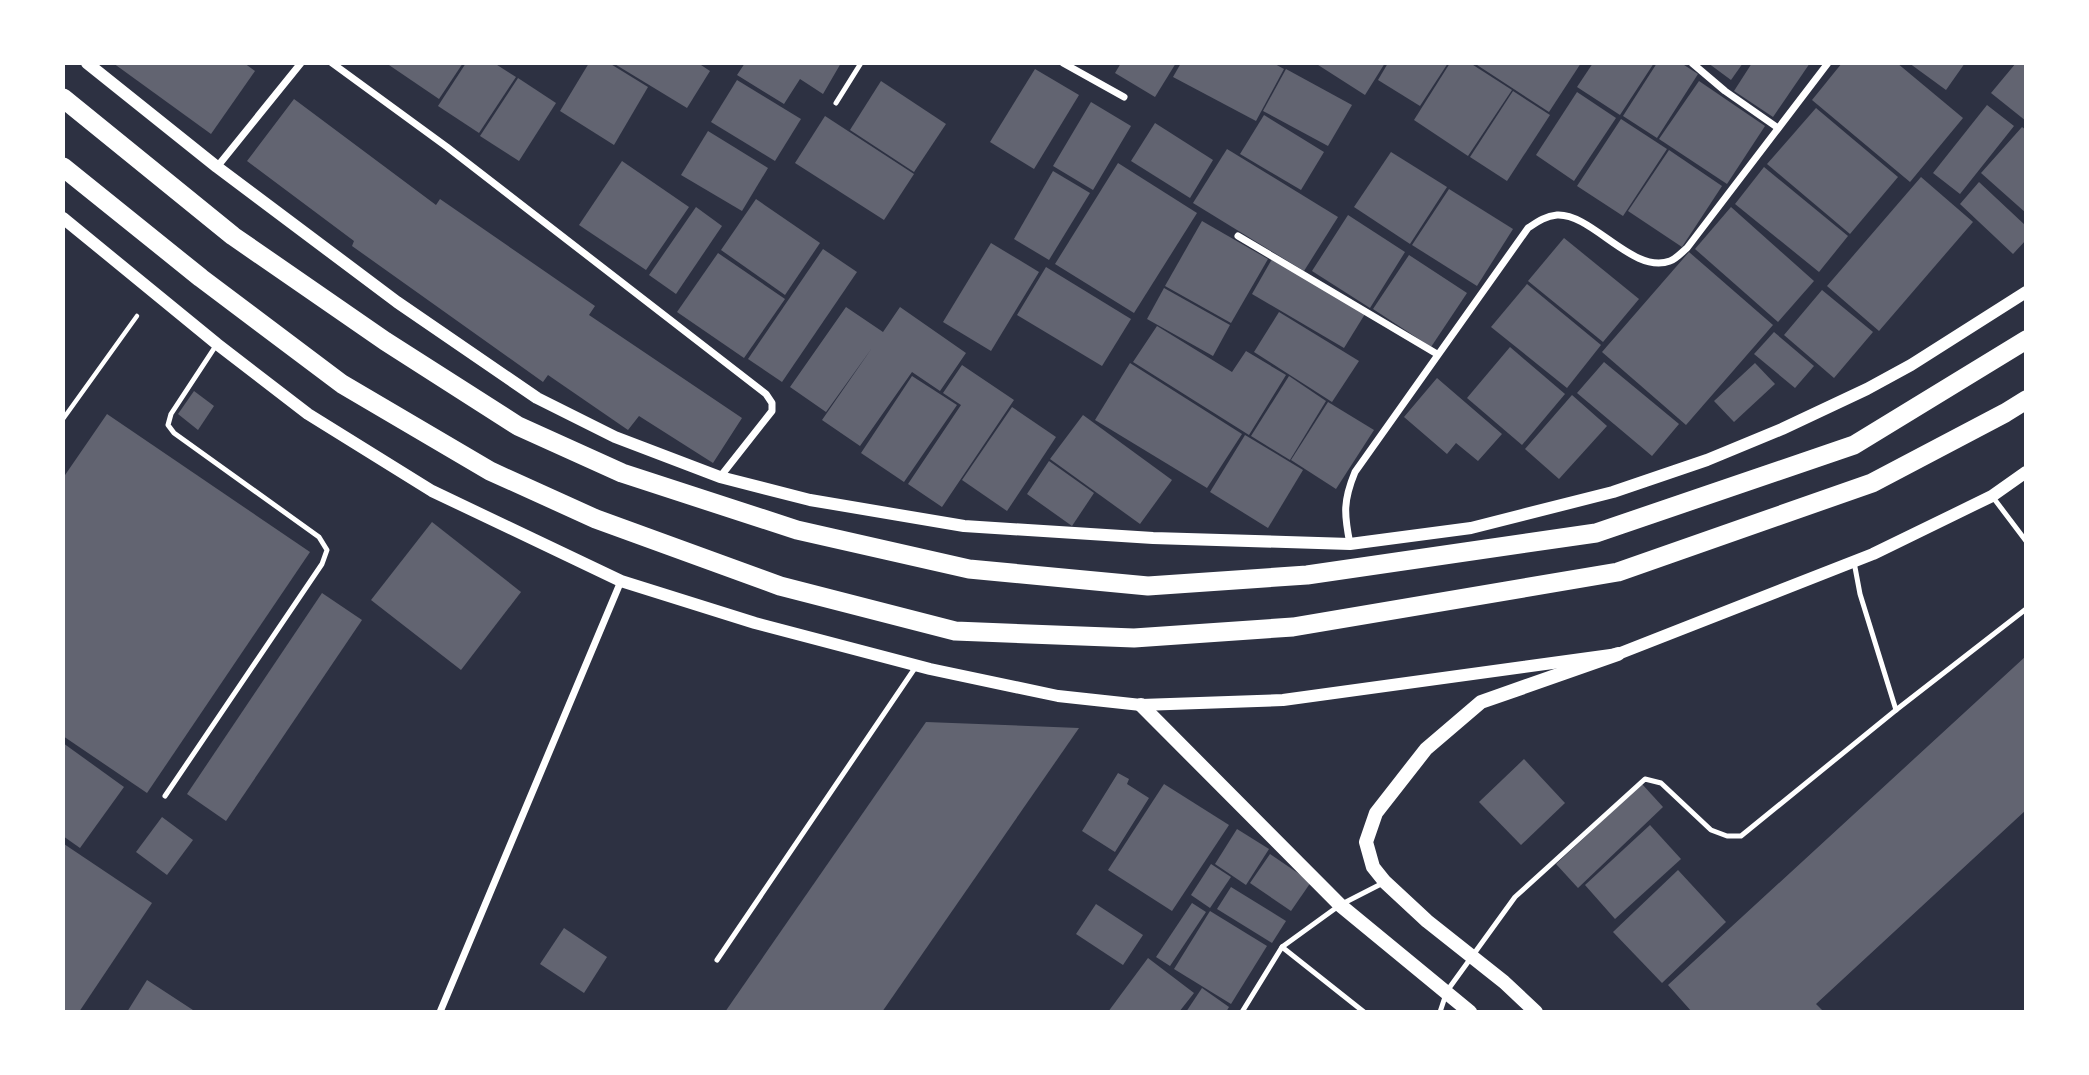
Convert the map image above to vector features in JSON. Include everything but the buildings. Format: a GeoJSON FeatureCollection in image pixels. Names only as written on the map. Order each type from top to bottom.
{"type":"FeatureCollection","features":[{"type":"Feature","properties":{"kind":"highway"},"geometry":{"type":"LineString","coordinates":[[63,98],[233,236],[385,341],[518,426],[622,473],[797,530],[969,569],[1149,586],[1307,575],[1596,533],[1854,445],[2026,340]]}},
{"type":"Feature","properties":{"kind":"highway"},"geometry":{"type":"LineString","coordinates":[[63,167],[201,278],[342,384],[490,471],[596,519],[780,586],[956,631],[1134,638],[1293,627],[1618,572],[1872,483],[2005,414],[2026,400]]}},
{"type":"Feature","properties":{"kind":"main road"},"geometry":{"type":"LineString","coordinates":[[1536,1012],[1385,882],[1373,867],[1366,842],[1376,813],[1426,749],[1481,702],[1618,654]]}},
{"type":"Feature","properties":{"kind":"main road"},"geometry":{"type":"LineString","coordinates":[[1141,705],[1340,905],[1470,1012]]}},
{"type":"Feature","properties":{"kind":"street"},"geometry":{"type":"LineString","coordinates":[[87,63],[217,167],[397,302],[537,398],[615,437],[720,477],[810,500],[964,526],[1153,538],[1350,544],[1471,528],[1614,492],[1707,460],[1782,429],[1867,389],[1958,337],[2026,292]]}},
{"type":"Feature","properties":{"kind":"street"},"geometry":{"type":"LineString","coordinates":[[217,167],[301,63]]}},
{"type":"Feature","properties":{"kind":"street"},"geometry":{"type":"LineString","coordinates":[[1063,63],[1124,97]]}},
{"type":"Feature","properties":{"kind":"street"},"geometry":{"type":"LineString","coordinates":[[1692,63],[1725,91],[1778,128]]}},
{"type":"Feature","properties":{"kind":"street"},"geometry":{"type":"LineString","coordinates":[[1350,544],[1344,513],[1346,492],[1355,472],[1528,228],[1543,218],[1559,215],[1575,220],[1647,263],[1670,261],[1687,248],[1828,63]]}},
{"type":"Feature","properties":{"kind":"street"},"geometry":{"type":"LineString","coordinates":[[335,64],[447,147],[766,394],[772,402],[772,411],[720,477]]}},
{"type":"Feature","properties":{"kind":"street"},"geometry":{"type":"LineString","coordinates":[[63,218],[217,344],[308,414],[432,491],[621,581],[755,624],[917,665],[1058,696],[1141,705],[1283,699],[1618,654],[1854,562],[1992,496],[2026,472]]}},
{"type":"Feature","properties":{"kind":"street"},"geometry":{"type":"LineString","coordinates":[[1238,236],[1437,354]]}},
{"type":"Feature","properties":{"kind":"street"},"geometry":{"type":"LineString","coordinates":[[440,1012],[621,581]]}},
{"type":"Feature","properties":{"kind":"lane"},"geometry":{"type":"LineString","coordinates":[[836,103],[861,63]]}},
{"type":"Feature","properties":{"kind":"lane"},"geometry":{"type":"LineString","coordinates":[[165,796],[322,564],[327,550],[319,537],[174,433],[167,425],[171,414],[217,344]]}},
{"type":"Feature","properties":{"kind":"lane"},"geometry":{"type":"LineString","coordinates":[[1992,496],[2026,541]]}},
{"type":"Feature","properties":{"kind":"lane"},"geometry":{"type":"LineString","coordinates":[[1854,562],[1860,594],[1896,710]]}},
{"type":"Feature","properties":{"kind":"lane"},"geometry":{"type":"LineString","coordinates":[[1440,1012],[1447,991],[1515,897],[1645,779],[1661,783],[1711,830],[1727,836],[1741,836],[2026,609]]}},
{"type":"Feature","properties":{"kind":"lane"},"geometry":{"type":"LineString","coordinates":[[717,960],[917,665]]}},
{"type":"Feature","properties":{"kind":"lane"},"geometry":{"type":"LineString","coordinates":[[1242,1012],[1282,947],[1340,905],[1385,882]]}},
{"type":"Feature","properties":{"kind":"lane"},"geometry":{"type":"LineString","coordinates":[[1282,947],[1364,1012]]}},
{"type":"Feature","properties":{"kind":"path"},"geometry":{"type":"LineString","coordinates":[[63,419],[154,293]]}}]}
